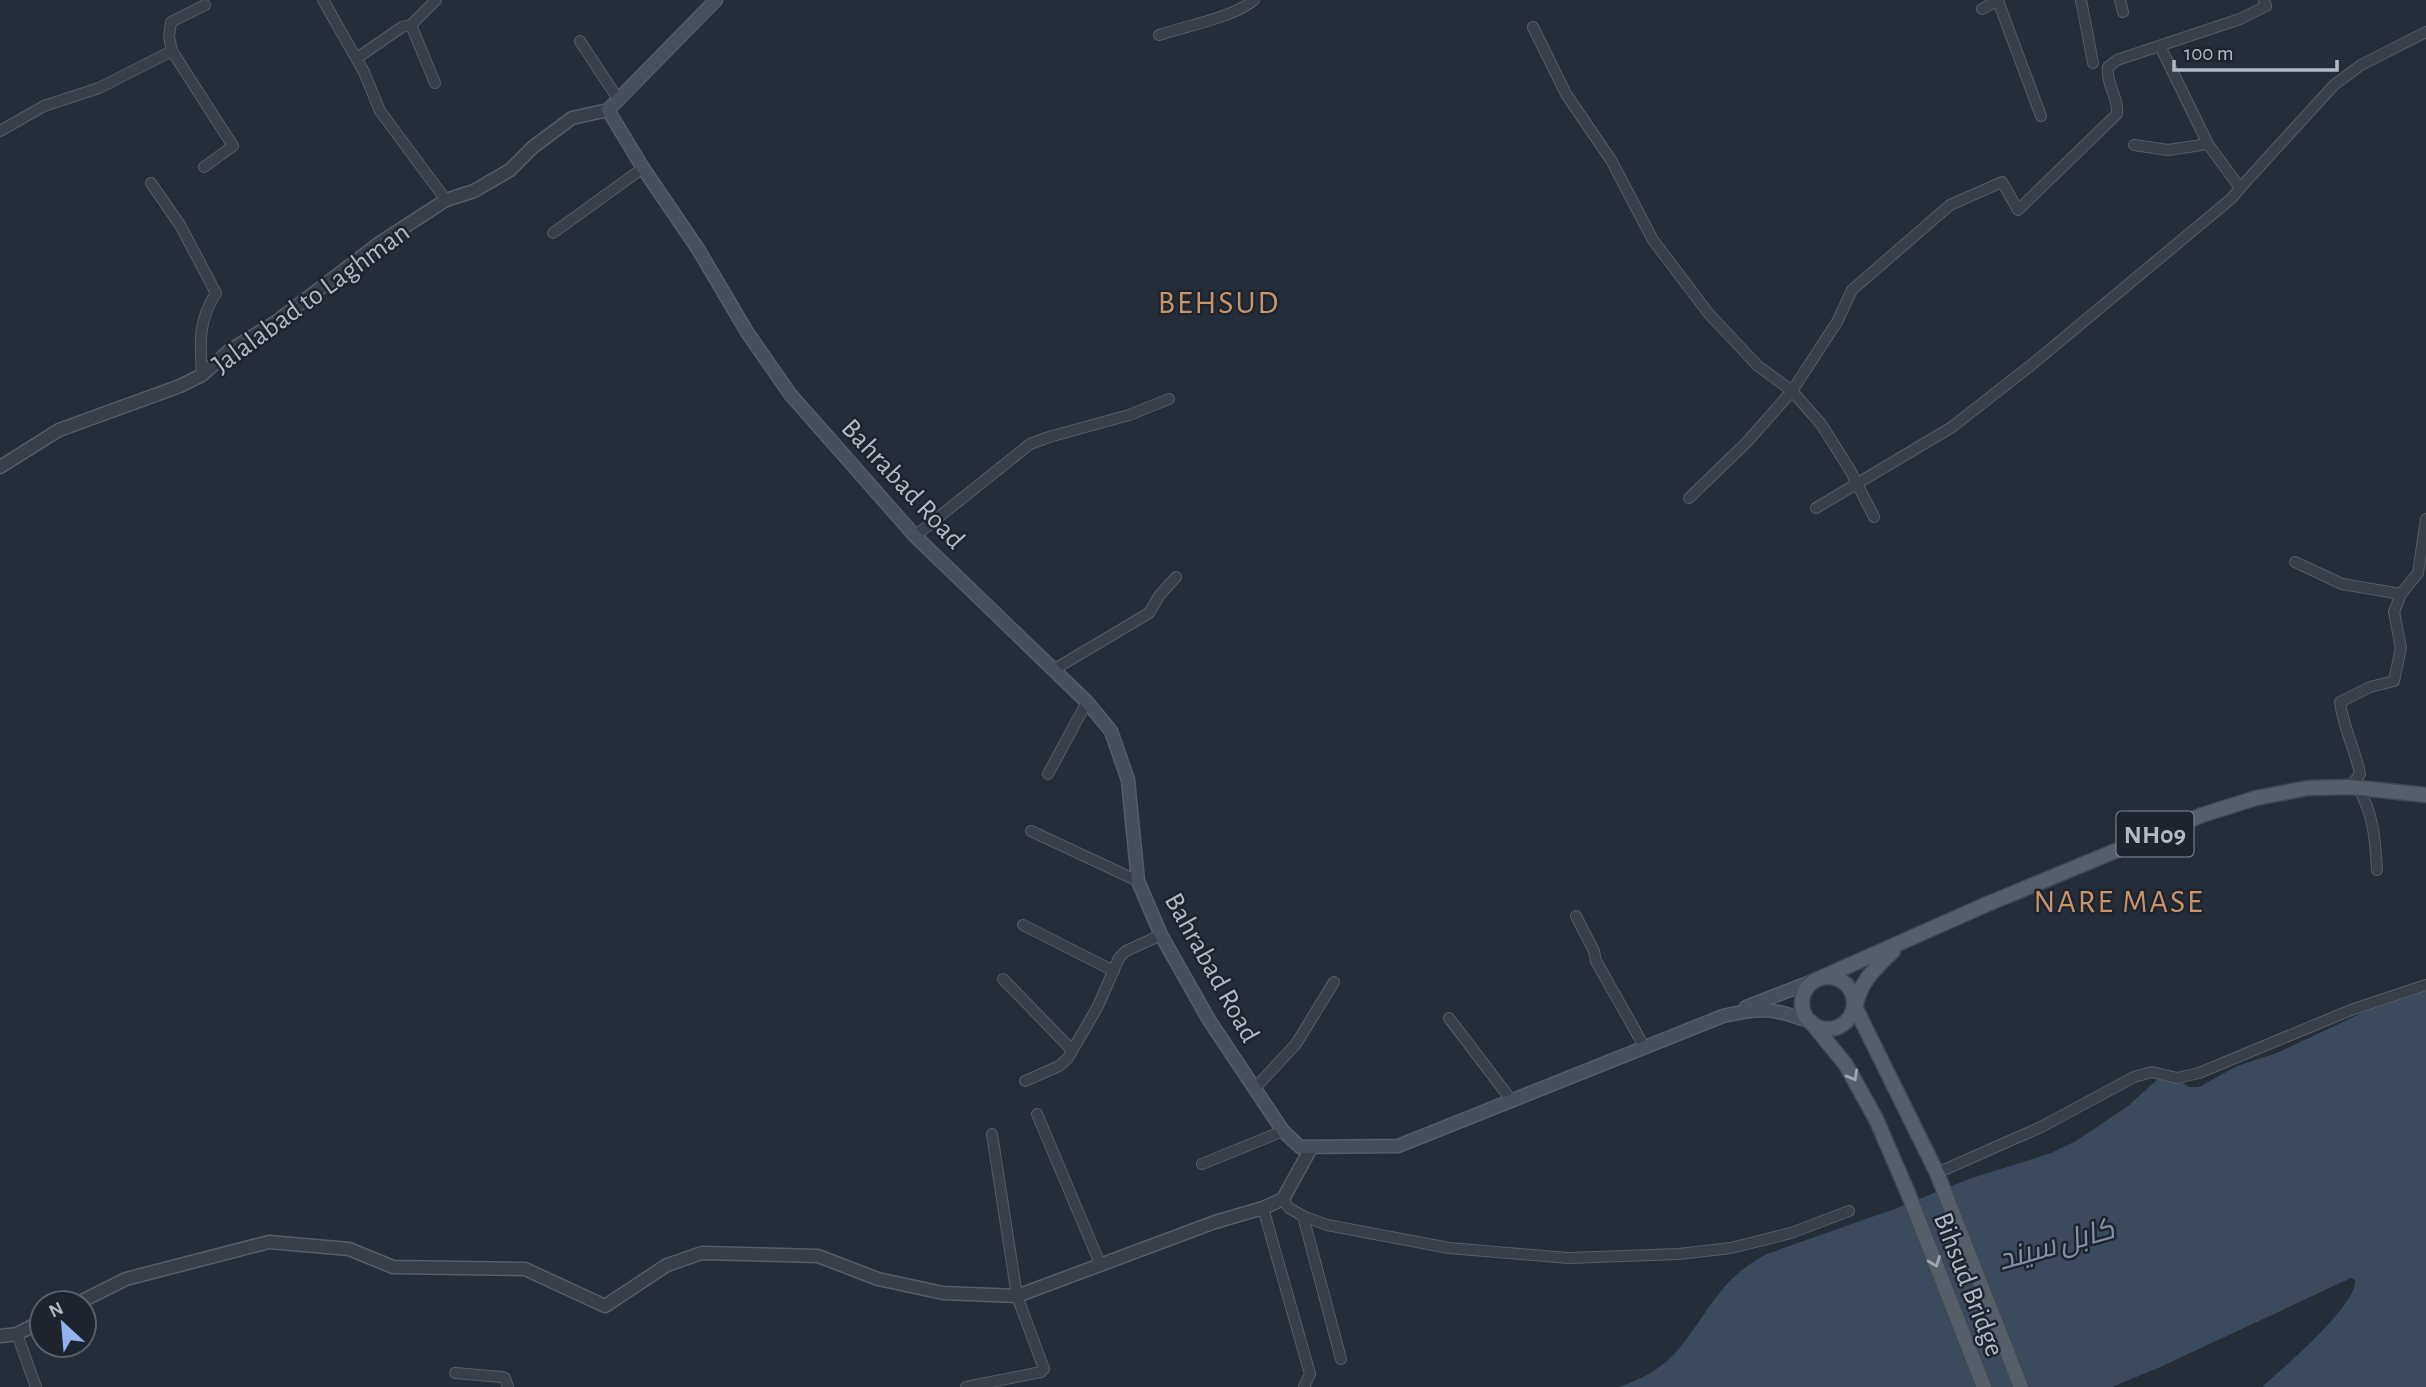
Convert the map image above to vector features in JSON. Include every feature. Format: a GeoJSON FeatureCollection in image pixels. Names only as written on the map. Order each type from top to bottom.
{"type":"FeatureCollection","features":[{"type":"Feature","properties":{"kind":"main road"},"geometry":{"type":"LineString","coordinates":[[608,110],[716,0]]}},
{"type":"Feature","properties":{"kind":"main road","name":"Bahrabad Road"},"geometry":{"type":"LineString","coordinates":[[608,110],[643,168],[698,248],[777,378],[915,536],[1087,702],[1111,731],[1128,780],[1138,881],[1160,935],[1209,1020],[1283,1131],[1300,1147],[1311,1148]]}},
{"type":"Feature","properties":{"kind":"main road","name":"NH09"},"geometry":{"type":"LineString","coordinates":[[1818,979],[2202,815],[2256,798],[2308,788],[2354,787],[2426,795]]}},
{"type":"Feature","properties":{"kind":"main road","name":"NH09"},"geometry":{"type":"LineString","coordinates":[[1811,1022],[1825,1028],[1833,1028],[1847,1020],[1859,989],[1871,972],[1899,945]]}},
{"type":"Feature","properties":{"kind":"main road"},"geometry":{"type":"LineString","coordinates":[[1811,1022],[1803,1009],[1802,1001],[1807,987],[1818,979]]}},
{"type":"Feature","properties":{"kind":"main road"},"geometry":{"type":"LineString","coordinates":[[1311,1148],[1398,1146],[1818,979],[1839,979],[1851,990],[1854,1007],[1939,1178],[2021,1387]]}},
{"type":"Feature","properties":{"kind":"main road"},"geometry":{"type":"LineString","coordinates":[[1723,1016],[1752,1009],[1772,1010],[1811,1022]]}},
{"type":"Feature","properties":{"kind":"main road","name":"Bihsud Bridge"},"geometry":{"type":"LineString","coordinates":[[1811,1022],[1846,1065],[1876,1119],[1984,1387]]}},
{"type":"Feature","properties":{"kind":"street"},"geometry":{"type":"LineString","coordinates":[[323,0],[357,58],[380,111],[446,200]]}},
{"type":"Feature","properties":{"kind":"street"},"geometry":{"type":"LineString","coordinates":[[357,58],[402,27],[411,25],[436,0]]}},
{"type":"Feature","properties":{"kind":"street"},"geometry":{"type":"LineString","coordinates":[[1158,35],[1223,15],[1247,6],[1254,0]]}},
{"type":"Feature","properties":{"kind":"street"},"geometry":{"type":"LineString","coordinates":[[1982,9],[1999,0],[2041,116]]}},
{"type":"Feature","properties":{"kind":"street"},"geometry":{"type":"LineString","coordinates":[[2081,0],[2094,64]]}},
{"type":"Feature","properties":{"kind":"street"},"geometry":{"type":"LineString","coordinates":[[2120,0],[2123,12]]}},
{"type":"Feature","properties":{"kind":"street"},"geometry":{"type":"LineString","coordinates":[[1689,498],[1746,442],[1792,391],[1838,322],[1852,290],[1950,205],[2002,182],[2018,210],[2117,114],[2118,106],[2107,79],[2108,67],[2117,60],[2240,19],[2266,6],[2264,0]]}},
{"type":"Feature","properties":{"kind":"street"},"geometry":{"type":"LineString","coordinates":[[204,167],[233,146],[172,51],[169,36],[171,22],[205,5]]}},
{"type":"Feature","properties":{"kind":"street"},"geometry":{"type":"LineString","coordinates":[[411,25],[435,83]]}},
{"type":"Feature","properties":{"kind":"street"},"geometry":{"type":"LineString","coordinates":[[1533,27],[1566,94],[1611,160],[1653,240],[1709,314],[1758,366],[1792,391],[1821,424],[1874,517]]}},
{"type":"Feature","properties":{"kind":"street"},"geometry":{"type":"LineString","coordinates":[[1816,508],[1952,427],[1973,411],[2232,198],[2334,85],[2361,65],[2426,32]]}},
{"type":"Feature","properties":{"kind":"street"},"geometry":{"type":"LineString","coordinates":[[580,41],[618,99]]}},
{"type":"Feature","properties":{"kind":"street"},"geometry":{"type":"LineString","coordinates":[[2160,46],[2208,144],[2240,188]]}},
{"type":"Feature","properties":{"kind":"street"},"geometry":{"type":"LineString","coordinates":[[0,131],[44,106],[99,88],[172,51]]}},
{"type":"Feature","properties":{"kind":"street","name":"Jalalabad to Laghman"},"geometry":{"type":"LineString","coordinates":[[0,467],[59,430],[180,386],[202,375],[229,351],[275,322],[381,242],[446,200],[474,191],[510,170],[533,147],[572,118],[608,110]]}},
{"type":"Feature","properties":{"kind":"street"},"geometry":{"type":"LineString","coordinates":[[2134,145],[2168,150],[2208,144]]}},
{"type":"Feature","properties":{"kind":"street"},"geometry":{"type":"LineString","coordinates":[[553,233],[643,168]]}},
{"type":"Feature","properties":{"kind":"street"},"geometry":{"type":"LineString","coordinates":[[151,183],[180,225],[216,293],[205,309],[200,343],[202,375]]}},
{"type":"Feature","properties":{"kind":"street"},"geometry":{"type":"LineString","coordinates":[[915,536],[1030,444],[1129,415],[1169,399]]}},
{"type":"Feature","properties":{"kind":"street"},"geometry":{"type":"LineString","coordinates":[[2377,870],[2376,839],[2369,807],[2354,787],[2360,774],[2340,702],[2370,687],[2394,681],[2401,648],[2394,612],[2401,594],[2418,573],[2426,519]]}},
{"type":"Feature","properties":{"kind":"street"},"geometry":{"type":"LineString","coordinates":[[2295,562],[2342,584],[2401,594]]}},
{"type":"Feature","properties":{"kind":"street"},"geometry":{"type":"LineString","coordinates":[[1053,670],[1149,613],[1159,596],[1176,577]]}},
{"type":"Feature","properties":{"kind":"street"},"geometry":{"type":"LineString","coordinates":[[1048,774],[1087,702]]}},
{"type":"Feature","properties":{"kind":"street"},"geometry":{"type":"LineString","coordinates":[[1031,831],[1138,881]]}},
{"type":"Feature","properties":{"kind":"street"},"geometry":{"type":"LineString","coordinates":[[1576,916],[1594,951],[1596,961],[1645,1048]]}},
{"type":"Feature","properties":{"kind":"street"},"geometry":{"type":"LineString","coordinates":[[1023,925],[1114,971]]}},
{"type":"Feature","properties":{"kind":"street"},"geometry":{"type":"LineString","coordinates":[[1025,1081],[1059,1066],[1068,1058],[1098,1006],[1119,958],[1126,951],[1160,935]]}},
{"type":"Feature","properties":{"kind":"street"},"geometry":{"type":"LineString","coordinates":[[1003,979],[1072,1050]]}},
{"type":"Feature","properties":{"kind":"street"},"geometry":{"type":"LineString","coordinates":[[1255,1088],[1296,1045],[1334,982]]}},
{"type":"Feature","properties":{"kind":"street"},"geometry":{"type":"LineString","coordinates":[[1939,1178],[2134,1077],[2152,1072],[2177,1078],[2199,1073],[2351,1010],[2426,985]]}},
{"type":"Feature","properties":{"kind":"street"},"geometry":{"type":"LineString","coordinates":[[1449,1018],[1512,1101]]}},
{"type":"Feature","properties":{"kind":"street"},"geometry":{"type":"LineString","coordinates":[[1037,1114],[1101,1266]]}},
{"type":"Feature","properties":{"kind":"street"},"geometry":{"type":"LineString","coordinates":[[1202,1164],[1283,1131]]}},
{"type":"Feature","properties":{"kind":"street"},"geometry":{"type":"LineString","coordinates":[[966,1387],[1041,1372],[1044,1369],[1017,1296],[992,1134]]}},
{"type":"Feature","properties":{"kind":"street"},"geometry":{"type":"LineString","coordinates":[[98,1293],[126,1279],[269,1242],[349,1249],[393,1267],[525,1269],[605,1306],[667,1265],[702,1254],[818,1256],[878,1279],[943,1293],[1017,1296],[1283,1199],[1311,1148]]}},
{"type":"Feature","properties":{"kind":"street"},"geometry":{"type":"LineString","coordinates":[[1283,1199],[1289,1208],[1303,1216],[1327,1224],[1449,1248],[1567,1258],[1679,1254],[1731,1248],[1791,1233],[1849,1211]]}},
{"type":"Feature","properties":{"kind":"street"},"geometry":{"type":"LineString","coordinates":[[1263,1208],[1310,1374],[1304,1387]]}},
{"type":"Feature","properties":{"kind":"street"},"geometry":{"type":"LineString","coordinates":[[1303,1216],[1341,1359]]}},
{"type":"Feature","properties":{"kind":"street"},"geometry":{"type":"LineString","coordinates":[[0,1336],[17,1334],[28,1328]]}},
{"type":"Feature","properties":{"kind":"street"},"geometry":{"type":"LineString","coordinates":[[17,1334],[36,1387]]}},
{"type":"Feature","properties":{"kind":"street"},"geometry":{"type":"LineString","coordinates":[[455,1373],[502,1377],[508,1387]]}},
{"type":"Feature","properties":{"kind":"water","name":"کابل سيند"},"geometry":{"type":"Polygon","coordinates":[[[2426,991],[2426,1387],[2262,1387],[2332,1320],[2353,1291],[2355,1280],[2351,1278],[2112,1387],[1619,1387],[1645,1376],[1669,1359],[1728,1283],[1767,1254],[1897,1208],[1969,1179],[2051,1153],[2076,1141],[2128,1106],[2160,1077],[2179,1081],[2189,1087],[2199,1087],[2237,1066],[2277,1053],[2364,1012],[2426,991]]]}},
{"type":"Feature","properties":{"kind":"district","name":"BEHSUD"},"geometry":{"type":"Point","coordinates":[1219,302]}},
{"type":"Feature","properties":{"kind":"district","name":"NARE MASE"},"geometry":{"type":"Point","coordinates":[2119,901]}}]}
